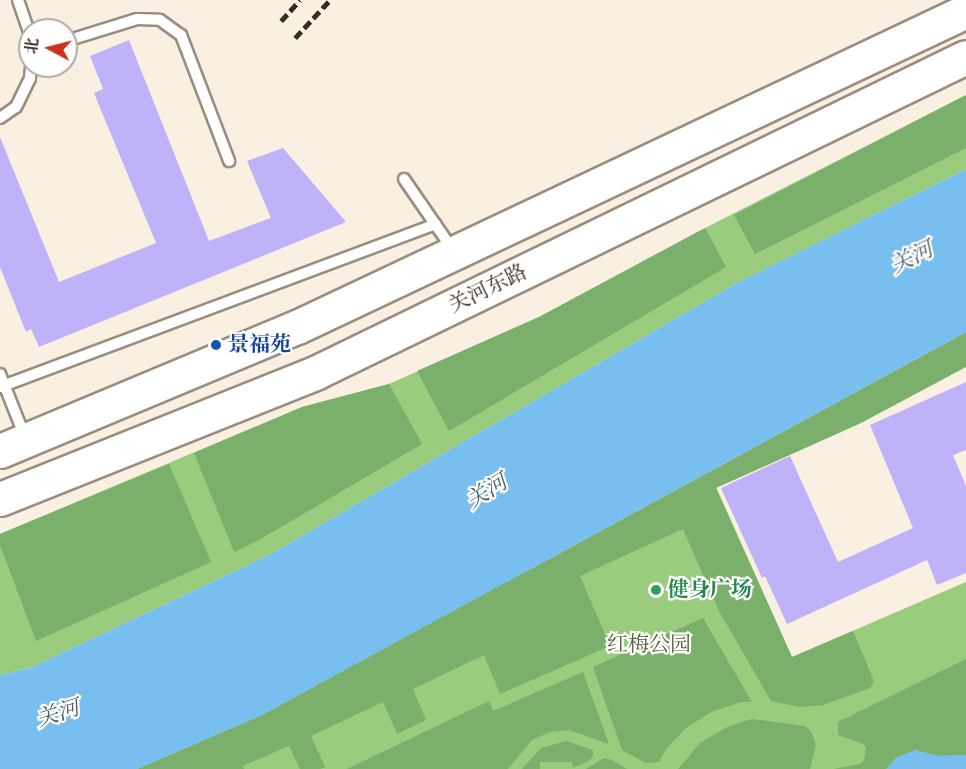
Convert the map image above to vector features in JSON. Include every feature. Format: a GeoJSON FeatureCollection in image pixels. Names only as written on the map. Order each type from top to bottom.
{"type":"FeatureCollection","features":[{"type":"Feature","properties":{"kind":"main road"},"geometry":{"type":"LineString","coordinates":[[13,445],[297,327],[966,11]]}},
{"type":"Feature","properties":{"kind":"main road","name":"关河东路"},"geometry":{"type":"LineString","coordinates":[[0,499],[317,372],[966,57]]}},
{"type":"Feature","properties":{"kind":"lane"},"geometry":{"type":"LineString","coordinates":[[18,0],[24,18]]}},
{"type":"Feature","properties":{"kind":"lane"},"geometry":{"type":"LineString","coordinates":[[78,37],[137,19],[160,20],[181,34],[229,161]]}},
{"type":"Feature","properties":{"kind":"lane"},"geometry":{"type":"LineString","coordinates":[[0,118],[16,107],[30,78]]}},
{"type":"Feature","properties":{"kind":"lane"},"geometry":{"type":"LineString","coordinates":[[405,179],[454,253]]}},
{"type":"Feature","properties":{"kind":"lane"},"geometry":{"type":"LineString","coordinates":[[2,386],[436,224]]}},
{"type":"Feature","properties":{"kind":"lane"},"geometry":{"type":"LineString","coordinates":[[0,374],[13,445]]}},
{"type":"Feature","properties":{"kind":"green space"},"geometry":{"type":"Polygon","coordinates":[[[966,95],[966,169],[735,284],[269,555],[32,667],[0,675],[0,534],[302,407],[389,384],[539,317],[705,228],[966,95]]]}},
{"type":"Feature","properties":{"kind":"green space"},"geometry":{"type":"Polygon","coordinates":[[[966,95],[966,148],[755,254],[734,215],[966,95]]]}},
{"type":"Feature","properties":{"kind":"green space"},"geometry":{"type":"Polygon","coordinates":[[[705,228],[726,267],[449,431],[417,371],[539,317],[705,228]]]}},
{"type":"Feature","properties":{"kind":"green space"},"geometry":{"type":"Polygon","coordinates":[[[966,332],[966,367],[861,423],[716,488],[792,657],[853,631],[874,681],[870,688],[823,705],[800,707],[771,701],[719,611],[683,529],[580,576],[610,646],[500,694],[484,655],[413,689],[426,720],[397,734],[383,702],[311,736],[325,767],[320,769],[300,769],[289,746],[243,766],[244,769],[137,769],[262,715],[966,332]]]}},
{"type":"Feature","properties":{"kind":"green space"},"geometry":{"type":"Polygon","coordinates":[[[389,384],[422,444],[259,540],[234,552],[194,453],[302,407],[389,384]]]}},
{"type":"Feature","properties":{"kind":"green space"},"geometry":{"type":"Polygon","coordinates":[[[169,464],[211,562],[36,641],[0,545],[0,534],[169,464]]]}},
{"type":"Feature","properties":{"kind":"green space","name":"红梅公园"},"geometry":{"type":"Polygon","coordinates":[[[716,487],[792,657],[966,582],[966,769],[137,769],[262,715],[509,579],[716,487]]]}},
{"type":"Feature","properties":{"kind":"green space"},"geometry":{"type":"Polygon","coordinates":[[[703,618],[752,702],[741,702],[711,712],[686,728],[666,749],[659,762],[646,763],[622,750],[593,667],[703,618]]]}},
{"type":"Feature","properties":{"kind":"green space"},"geometry":{"type":"Polygon","coordinates":[[[966,659],[966,755],[939,756],[915,750],[896,758],[886,769],[834,769],[860,764],[864,760],[866,747],[838,735],[838,722],[966,659]]]}},
{"type":"Feature","properties":{"kind":"green space"},"geometry":{"type":"Polygon","coordinates":[[[583,672],[609,744],[569,730],[550,732],[532,740],[508,769],[347,769],[489,701],[493,711],[583,672]]]}},
{"type":"Feature","properties":{"kind":"green space"},"geometry":{"type":"Polygon","coordinates":[[[752,719],[805,726],[811,731],[816,745],[810,769],[678,769],[700,743],[729,726],[752,719]]]}},
{"type":"Feature","properties":{"kind":"green space"},"geometry":{"type":"Polygon","coordinates":[[[566,741],[593,750],[593,756],[589,761],[573,768],[572,762],[540,762],[540,769],[522,769],[541,748],[566,741]]]}},
{"type":"Feature","properties":{"kind":"green space"},"geometry":{"type":"Polygon","coordinates":[[[604,758],[612,760],[627,769],[586,769],[604,758]]]}},
{"type":"Feature","properties":{"kind":"water","name":"关河"},"geometry":{"type":"Polygon","coordinates":[[[966,169],[966,332],[262,715],[137,769],[0,769],[0,675],[32,667],[269,555],[735,284],[966,169]]]}},
{"type":"Feature","properties":{"kind":"water"},"geometry":{"type":"Polygon","coordinates":[[[915,750],[939,756],[966,755],[966,769],[886,769],[896,758],[915,750]]]}},
{"type":"Feature","properties":{"kind":"building"},"geometry":{"type":"Polygon","coordinates":[[[129,40],[209,241],[271,218],[247,161],[283,148],[346,222],[39,347],[31,329],[26,332],[0,267],[0,137],[59,282],[156,243],[94,93],[103,89],[90,56],[129,40]]]}},
{"type":"Feature","properties":{"kind":"building"},"geometry":{"type":"Polygon","coordinates":[[[966,382],[966,450],[953,455],[966,486],[966,573],[937,585],[927,560],[787,624],[765,576],[762,578],[721,488],[790,456],[838,562],[913,528],[870,425],[966,382]]]}},
{"type":"Feature","properties":{"kind":"railway"},"geometry":{"type":"LineString","coordinates":[[281,21],[300,0]]}},
{"type":"Feature","properties":{"kind":"railway"},"geometry":{"type":"LineString","coordinates":[[295,38],[330,0]]}},
{"type":"Feature","properties":{"kind":"place","name":"景福苑"},"geometry":{"type":"Point","coordinates":[216,345]}},
{"type":"Feature","properties":{"kind":"place","name":"健身广场"},"geometry":{"type":"Point","coordinates":[656,590]}}]}
